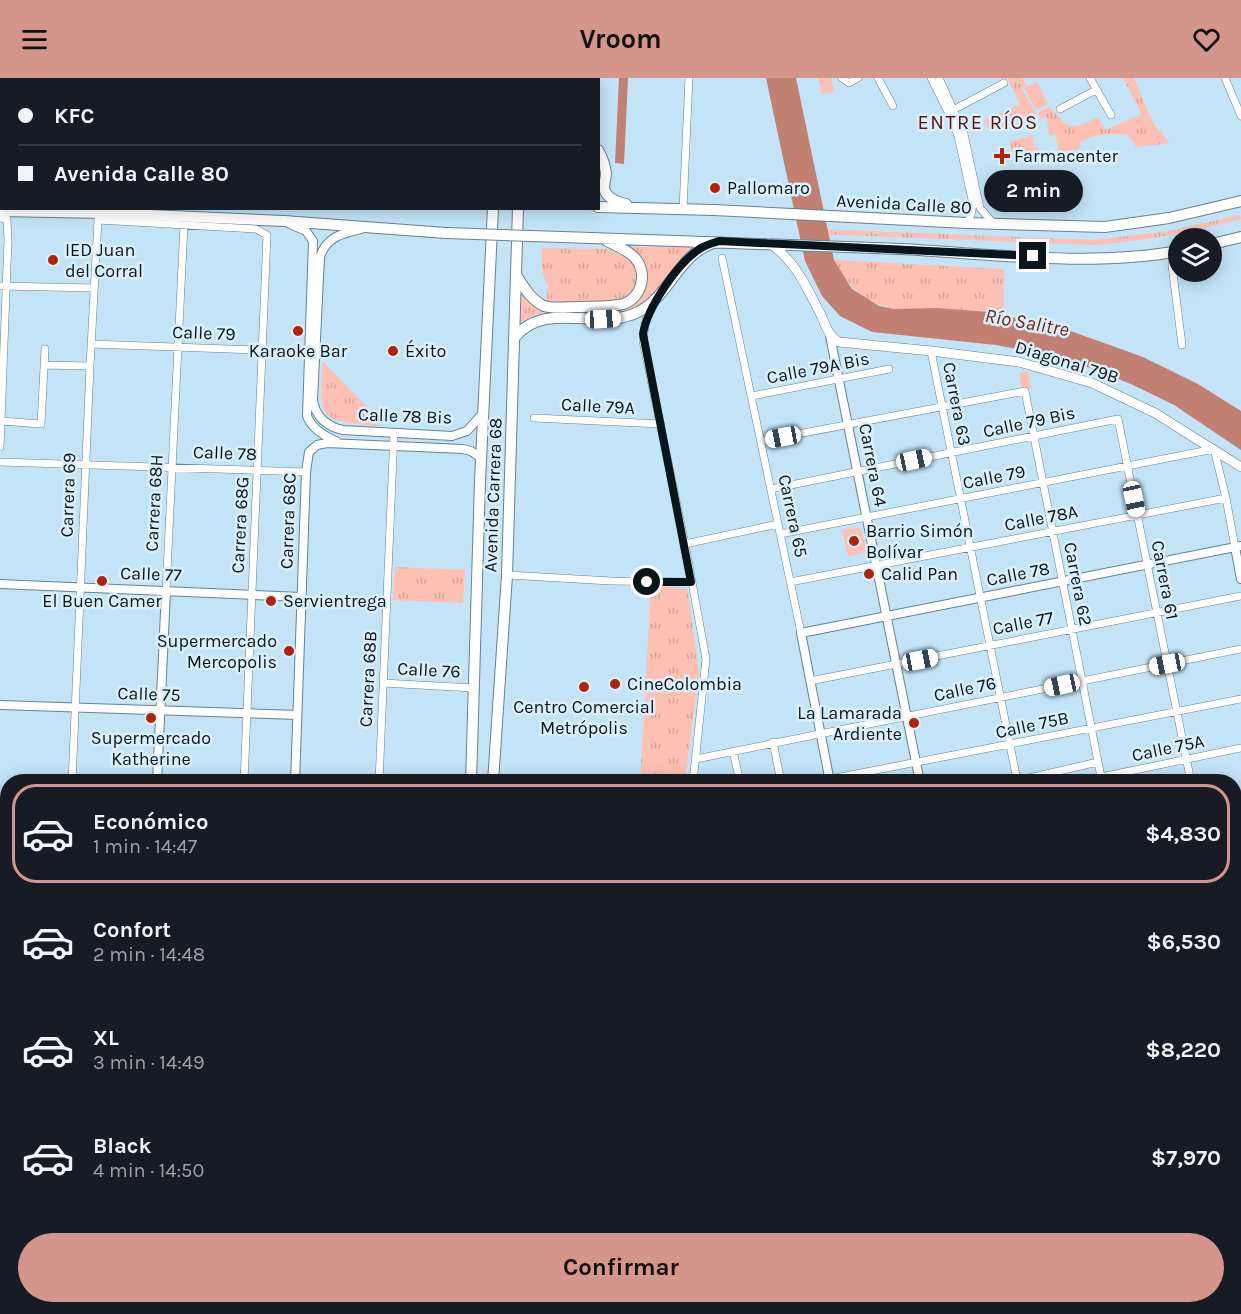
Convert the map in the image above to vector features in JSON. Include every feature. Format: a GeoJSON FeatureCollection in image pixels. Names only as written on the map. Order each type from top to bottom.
{"type":"FeatureCollection","features":[{"type":"Feature","properties":{"kind":"main road"},"geometry":{"type":"LineString","coordinates":[[600,154],[606,173],[604,188],[608,195],[620,202],[641,207]]}},
{"type":"Feature","properties":{"kind":"main road","name":"Avenida Calle 80"},"geometry":{"type":"LineString","coordinates":[[600,207],[1105,227],[1169,218],[1241,201]]}},
{"type":"Feature","properties":{"kind":"main road","name":"Avenida Carrera 68"},"geometry":{"type":"LineString","coordinates":[[471,774],[481,458],[493,210]]}},
{"type":"Feature","properties":{"kind":"main road","name":"Avenida Carrera 68"},"geometry":{"type":"LineString","coordinates":[[494,774],[507,575],[518,210]]}},
{"type":"Feature","properties":{"kind":"main road"},"geometry":{"type":"LineString","coordinates":[[2,216],[102,217],[218,223],[284,221],[446,233],[798,244],[1080,258],[1168,252]]}},
{"type":"Feature","properties":{"kind":"main road"},"geometry":{"type":"LineString","coordinates":[[1222,242],[1241,237]]}},
{"type":"Feature","properties":{"kind":"main road"},"geometry":{"type":"LineString","coordinates":[[516,275],[530,295],[546,306],[625,304],[639,290],[642,275],[640,266],[628,252],[601,238]]}},
{"type":"Feature","properties":{"kind":"main road"},"geometry":{"type":"LineString","coordinates":[[515,337],[525,326],[541,319],[616,318],[637,312],[655,300],[687,259],[703,247],[719,241]]}},
{"type":"Feature","properties":{"kind":"main road","name":"Carrera 64"},"geometry":{"type":"LineString","coordinates":[[769,243],[790,260],[820,312],[830,336]]}},
{"type":"Feature","properties":{"kind":"main road"},"geometry":{"type":"LineString","coordinates":[[790,260],[798,244]]}},
{"type":"Feature","properties":{"kind":"main road","name":"Diagonal 79B"},"geometry":{"type":"LineString","coordinates":[[830,336],[843,343],[1019,362],[1092,383],[1155,412],[1241,467]]}},
{"type":"Feature","properties":{"kind":"street"},"geometry":{"type":"LineString","coordinates":[[682,209],[689,78]]}},
{"type":"Feature","properties":{"kind":"street"},"geometry":{"type":"LineString","coordinates":[[843,80],[849,83],[858,78]]}},
{"type":"Feature","properties":{"kind":"street"},"geometry":{"type":"LineString","coordinates":[[878,78],[893,106]]}},
{"type":"Feature","properties":{"kind":"street"},"geometry":{"type":"LineString","coordinates":[[931,78],[951,110]]}},
{"type":"Feature","properties":{"kind":"street"},"geometry":{"type":"LineString","coordinates":[[939,78],[962,137],[980,208],[994,224]]}},
{"type":"Feature","properties":{"kind":"street"},"geometry":{"type":"LineString","coordinates":[[1090,78],[1111,115]]}},
{"type":"Feature","properties":{"kind":"street"},"geometry":{"type":"LineString","coordinates":[[1225,78],[1241,116]]}},
{"type":"Feature","properties":{"kind":"street"},"geometry":{"type":"LineString","coordinates":[[951,110],[1004,83]]}},
{"type":"Feature","properties":{"kind":"street"},"geometry":{"type":"LineString","coordinates":[[1060,108],[1096,90]]}},
{"type":"Feature","properties":{"kind":"street"},"geometry":{"type":"LineString","coordinates":[[962,137],[973,204],[967,223]]}},
{"type":"Feature","properties":{"kind":"street"},"geometry":{"type":"LineString","coordinates":[[0,447],[4,286],[2,216]]}},
{"type":"Feature","properties":{"kind":"street"},"geometry":{"type":"LineString","coordinates":[[102,217],[184,225],[218,223]]}},
{"type":"Feature","properties":{"kind":"street","name":"Carrera 69"},"geometry":{"type":"LineString","coordinates":[[72,774],[91,344],[94,288],[102,217]]}},
{"type":"Feature","properties":{"kind":"street"},"geometry":{"type":"LineString","coordinates":[[284,221],[303,229],[311,236],[316,268],[307,416],[316,429],[332,440],[344,443]]}},
{"type":"Feature","properties":{"kind":"street","name":"Carrera 68G"},"geometry":{"type":"LineString","coordinates":[[218,223],[256,229],[267,235],[244,774]]}},
{"type":"Feature","properties":{"kind":"street","name":"Carrera 68H"},"geometry":{"type":"LineString","coordinates":[[157,774],[184,225]]}},
{"type":"Feature","properties":{"kind":"street"},"geometry":{"type":"LineString","coordinates":[[316,268],[323,249],[331,240],[344,233],[366,228]]}},
{"type":"Feature","properties":{"kind":"street","name":"Carrera 65"},"geometry":{"type":"LineString","coordinates":[[722,258],[829,774]]}},
{"type":"Feature","properties":{"kind":"street"},"geometry":{"type":"LineString","coordinates":[[1174,282],[1182,345]]}},
{"type":"Feature","properties":{"kind":"street"},"geometry":{"type":"LineString","coordinates":[[4,286],[94,288]]}},
{"type":"Feature","properties":{"kind":"street"},"geometry":{"type":"LineString","coordinates":[[655,300],[644,327],[643,341],[706,659],[694,774]]}},
{"type":"Feature","properties":{"kind":"street","name":"Carrera 64"},"geometry":{"type":"LineString","coordinates":[[830,336],[918,774]]}},
{"type":"Feature","properties":{"kind":"street","name":"Calle 79"},"geometry":{"type":"LineString","coordinates":[[91,344],[312,352]]}},
{"type":"Feature","properties":{"kind":"street"},"geometry":{"type":"LineString","coordinates":[[1,421],[41,424],[45,348]]}},
{"type":"Feature","properties":{"kind":"street","name":"Carrera 63"},"geometry":{"type":"LineString","coordinates":[[931,351],[1001,697],[1013,774]]}},
{"type":"Feature","properties":{"kind":"street","name":"Calle 78 Bis"},"geometry":{"type":"LineString","coordinates":[[312,352],[313,400],[323,421],[338,429],[458,436],[468,431],[484,412]]}},
{"type":"Feature","properties":{"kind":"street"},"geometry":{"type":"LineString","coordinates":[[44,364],[90,366]]}},
{"type":"Feature","properties":{"kind":"street","name":"Calle 79A Bis"},"geometry":{"type":"LineString","coordinates":[[752,396],[889,369]]}},
{"type":"Feature","properties":{"kind":"street","name":"Carrera 62"},"geometry":{"type":"LineString","coordinates":[[943,406],[1025,392],[1101,774]]}},
{"type":"Feature","properties":{"kind":"street"},"geometry":{"type":"LineString","coordinates":[[761,441],[943,406]]}},
{"type":"Feature","properties":{"kind":"street","name":"Calle 79A"},"geometry":{"type":"LineString","coordinates":[[534,418],[661,424]]}},
{"type":"Feature","properties":{"kind":"street","name":"Calle 79 Bis"},"geometry":{"type":"LineString","coordinates":[[771,489],[1118,419]]}},
{"type":"Feature","properties":{"kind":"street","name":"Carrera 61"},"geometry":{"type":"LineString","coordinates":[[1118,419],[1190,774]]}},
{"type":"Feature","properties":{"kind":"street","name":"Carrera 68B"},"geometry":{"type":"LineString","coordinates":[[379,774],[394,433]]}},
{"type":"Feature","properties":{"kind":"street","name":"Carrera 68C"},"geometry":{"type":"LineString","coordinates":[[295,774],[307,457],[313,447],[327,443],[344,443]]}},
{"type":"Feature","properties":{"kind":"street","name":"Calle 78 Bis"},"geometry":{"type":"LineString","coordinates":[[344,443],[467,450],[481,458]]}},
{"type":"Feature","properties":{"kind":"street"},"geometry":{"type":"LineString","coordinates":[[1214,449],[1238,547],[1241,579]]}},
{"type":"Feature","properties":{"kind":"street","name":"Calle 79"},"geometry":{"type":"LineString","coordinates":[[780,534],[1214,449]]}},
{"type":"Feature","properties":{"kind":"street","name":"Calle 78"},"geometry":{"type":"LineString","coordinates":[[0,462],[306,472]]}},
{"type":"Feature","properties":{"kind":"street","name":"Calle 78A"},"geometry":{"type":"LineString","coordinates":[[790,582],[1226,498]]}},
{"type":"Feature","properties":{"kind":"street"},"geometry":{"type":"LineString","coordinates":[[685,544],[778,524]]}},
{"type":"Feature","properties":{"kind":"street","name":"Calle 78"},"geometry":{"type":"LineString","coordinates":[[801,633],[1238,547]]}},
{"type":"Feature","properties":{"kind":"street"},"geometry":{"type":"LineString","coordinates":[[507,575],[691,582]]}},
{"type":"Feature","properties":{"kind":"street","name":"Calle 77"},"geometry":{"type":"LineString","coordinates":[[0,584],[302,597]]}},
{"type":"Feature","properties":{"kind":"street","name":"Calle 77"},"geometry":{"type":"LineString","coordinates":[[810,681],[1241,596]]}},
{"type":"Feature","properties":{"kind":"street","name":"Calle 76"},"geometry":{"type":"LineString","coordinates":[[696,759],[1241,649]]}},
{"type":"Feature","properties":{"kind":"street","name":"Calle 76"},"geometry":{"type":"LineString","coordinates":[[383,683],[473,688]]}},
{"type":"Feature","properties":{"kind":"street","name":"Calle 75B"},"geometry":{"type":"LineString","coordinates":[[860,774],[1241,699]]}},
{"type":"Feature","properties":{"kind":"street","name":"Calle 75"},"geometry":{"type":"LineString","coordinates":[[0,705],[297,715]]}},
{"type":"Feature","properties":{"kind":"street"},"geometry":{"type":"LineString","coordinates":[[773,742],[779,774]]}},
{"type":"Feature","properties":{"kind":"street","name":"Calle 75A"},"geometry":{"type":"LineString","coordinates":[[1123,774],[1241,748]]}},
{"type":"Feature","properties":{"kind":"street"},"geometry":{"type":"LineString","coordinates":[[733,751],[738,774]]}},
{"type":"Feature","properties":{"kind":"street"},"geometry":{"type":"LineString","coordinates":[[1045,774],[1098,762]]}},
{"type":"Feature","properties":{"kind":"green space"},"geometry":{"type":"Polygon","coordinates":[[[818,78],[831,78],[834,92],[822,94],[818,78]]]}},
{"type":"Feature","properties":{"kind":"green space"},"geometry":{"type":"Polygon","coordinates":[[[1008,78],[1022,78],[1026,86],[1022,89],[1036,114],[1009,121],[1005,126],[989,129],[984,120],[1020,104],[1008,78]]]}},
{"type":"Feature","properties":{"kind":"green space"},"geometry":{"type":"Polygon","coordinates":[[[1123,78],[1134,78],[1154,124],[1170,143],[1136,147],[1128,135],[1103,135],[1080,142],[1081,148],[1059,153],[1055,134],[1049,136],[1047,118],[1040,119],[1038,112],[1050,107],[1061,120],[1070,126],[1081,125],[1098,117],[1105,130],[1142,114],[1123,78]]]}},
{"type":"Feature","properties":{"kind":"green space"},"geometry":{"type":"Polygon","coordinates":[[[1037,82],[1048,104],[1036,110],[1024,88],[1037,82]]]}},
{"type":"Feature","properties":{"kind":"green space"},"geometry":{"type":"Polygon","coordinates":[[[1032,135],[1034,147],[1038,147],[1039,158],[1018,162],[1016,152],[1012,152],[1010,142],[1032,135]]]}},
{"type":"Feature","properties":{"kind":"green space"},"geometry":{"type":"Polygon","coordinates":[[[1240,215],[1241,219],[1203,228],[1182,228],[1240,215]]]}},
{"type":"Feature","properties":{"kind":"green space"},"geometry":{"type":"Polygon","coordinates":[[[819,229],[1093,240],[1168,231],[1168,235],[1094,245],[818,234],[819,229]]]}},
{"type":"Feature","properties":{"kind":"green space"},"geometry":{"type":"Polygon","coordinates":[[[695,246],[654,294],[638,309],[610,315],[537,314],[518,324],[520,285],[538,306],[638,300],[646,285],[646,279],[644,272],[627,247],[695,246]]]}},
{"type":"Feature","properties":{"kind":"green space"},"geometry":{"type":"Polygon","coordinates":[[[542,248],[615,249],[634,263],[639,276],[637,288],[629,296],[617,301],[587,304],[546,302],[548,287],[542,272],[542,248]]]}},
{"type":"Feature","properties":{"kind":"green space"},"geometry":{"type":"Polygon","coordinates":[[[834,260],[1004,269],[1003,315],[989,312],[894,309],[883,306],[865,298],[858,292],[834,260]]]}},
{"type":"Feature","properties":{"kind":"green space"},"geometry":{"type":"Polygon","coordinates":[[[323,362],[377,417],[379,422],[376,426],[343,422],[326,413],[322,406],[321,395],[323,362]]]}},
{"type":"Feature","properties":{"kind":"green space"},"geometry":{"type":"Polygon","coordinates":[[[1028,371],[1031,388],[1022,390],[1019,373],[1028,371]]]}},
{"type":"Feature","properties":{"kind":"green space","name":"Barrio Simón Bolívar"},"geometry":{"type":"Polygon","coordinates":[[[860,527],[868,552],[848,556],[842,530],[860,527]]]}},
{"type":"Feature","properties":{"kind":"green space"},"geometry":{"type":"Polygon","coordinates":[[[395,567],[465,570],[463,603],[393,600],[395,567]]]}},
{"type":"Feature","properties":{"kind":"green space"},"geometry":{"type":"Polygon","coordinates":[[[651,586],[687,588],[699,671],[686,774],[640,774],[651,586]]]}},
{"type":"Feature","properties":{"kind":"water"},"geometry":{"type":"Polygon","coordinates":[[[619,78],[628,78],[624,164],[615,163],[619,78]]]}},
{"type":"Feature","properties":{"kind":"water","name":"Río Salitre"},"geometry":{"type":"Polygon","coordinates":[[[766,78],[796,78],[834,260],[852,289],[879,306],[894,309],[937,308],[989,312],[1065,329],[1143,357],[1198,384],[1241,411],[1241,450],[1174,405],[1094,369],[996,345],[872,332],[840,316],[822,296],[805,261],[766,78]]]}},
{"type":"Feature","properties":{"kind":"place","name":"Farmacenter"},"geometry":{"type":"Point","coordinates":[1002,156]}},
{"type":"Feature","properties":{"kind":"place","name":"Pallomaro"},"geometry":{"type":"Point","coordinates":[715,188]}},
{"type":"Feature","properties":{"kind":"place","name":"IED Juan del Corral"},"geometry":{"type":"Point","coordinates":[53,260]}},
{"type":"Feature","properties":{"kind":"place","name":"Karaoke Bar"},"geometry":{"type":"Point","coordinates":[298,331]}},
{"type":"Feature","properties":{"kind":"place","name":"Éxito"},"geometry":{"type":"Point","coordinates":[393,351]}},
{"type":"Feature","properties":{"kind":"place","name":"Barrio Simón Bolívar"},"geometry":{"type":"Point","coordinates":[854,541]}},
{"type":"Feature","properties":{"kind":"place","name":"Calid Pan"},"geometry":{"type":"Point","coordinates":[869,574]}},
{"type":"Feature","properties":{"kind":"place","name":"El Buen Camer"},"geometry":{"type":"Point","coordinates":[102,581]}},
{"type":"Feature","properties":{"kind":"place","name":"Servientrega"},"geometry":{"type":"Point","coordinates":[271,601]}},
{"type":"Feature","properties":{"kind":"place","name":"Supermercado Mercopolis"},"geometry":{"type":"Point","coordinates":[289,651]}},
{"type":"Feature","properties":{"kind":"place","name":"CineColombia"},"geometry":{"type":"Point","coordinates":[615,684]}},
{"type":"Feature","properties":{"kind":"place","name":"Centro Comercial Metrópolis"},"geometry":{"type":"Point","coordinates":[584,687]}},
{"type":"Feature","properties":{"kind":"place","name":"Supermercado Katherine"},"geometry":{"type":"Point","coordinates":[151,718]}},
{"type":"Feature","properties":{"kind":"place","name":"La Lamarada Ardiente"},"geometry":{"type":"Point","coordinates":[914,723]}},
{"type":"Feature","properties":{"kind":"district","name":"ENTRE RÍOS"},"geometry":{"type":"Point","coordinates":[978,122]}},
{"type":"Feature","properties":{"kind":"route"},"geometry":{"type":"LineString","coordinates":[[647,582],[691,582],[643,341],[646,319],[655,300],[687,259],[703,247],[719,241],[1033,256]]}}]}
